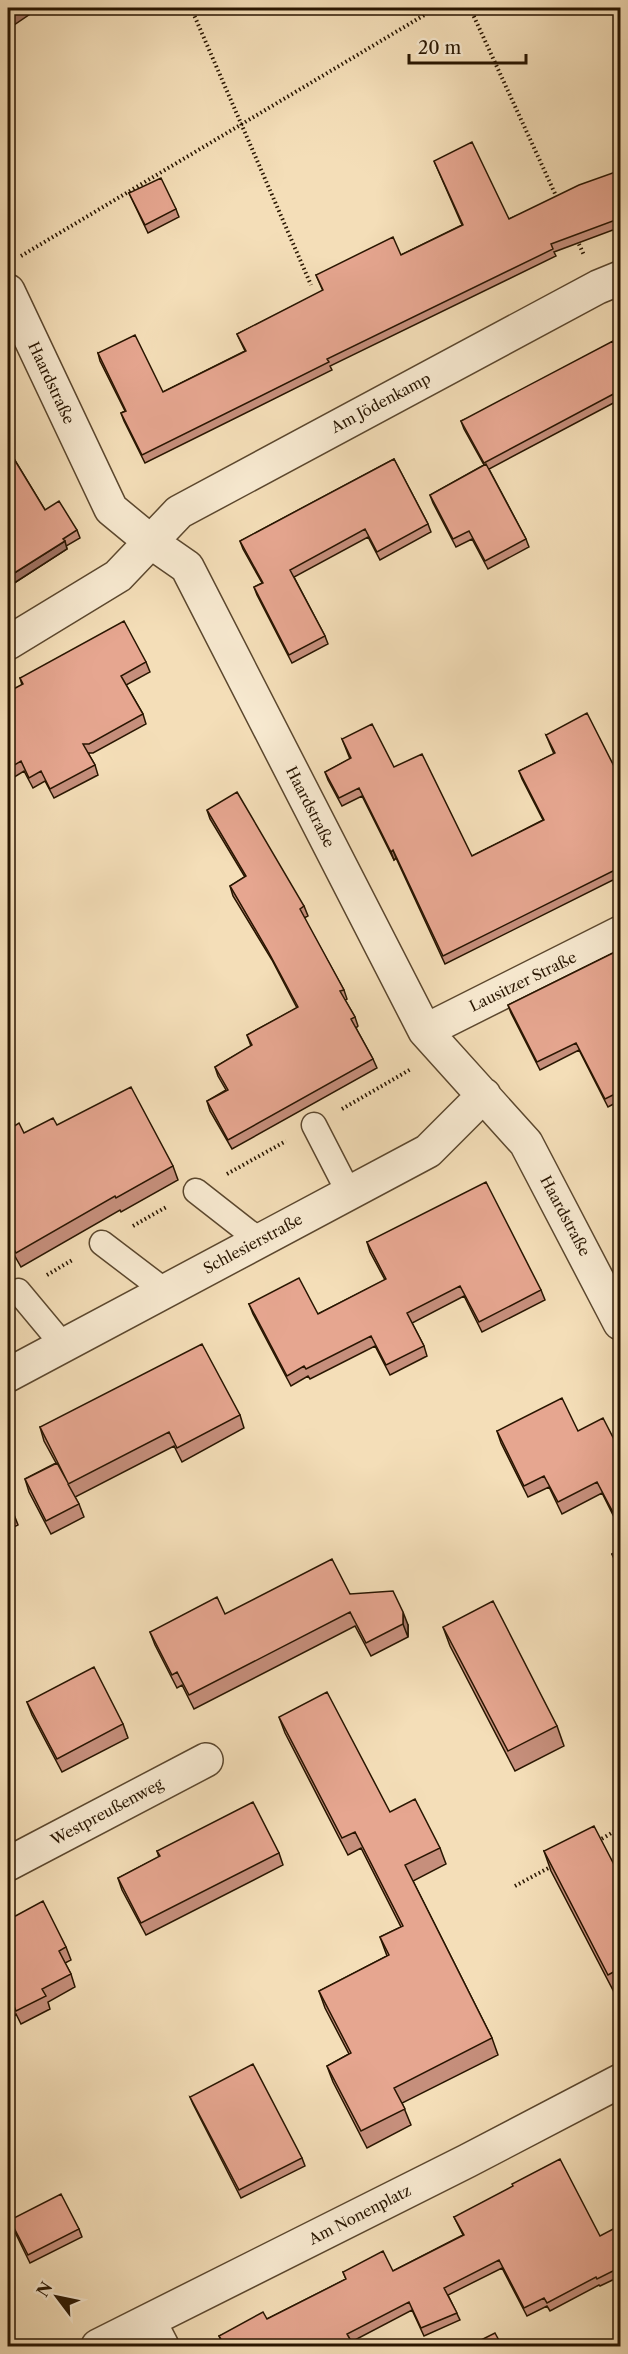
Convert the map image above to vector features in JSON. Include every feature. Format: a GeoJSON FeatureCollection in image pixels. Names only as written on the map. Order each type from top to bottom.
{"type":"FeatureCollection","features":[{"type":"Feature","properties":{"kind":"street","name":"Am Jödenkamp"},"geometry":{"type":"LineString","coordinates":[[8,643],[118,576],[179,512],[609,282]]}},
{"type":"Feature","properties":{"kind":"street","name":"Haardstraße"},"geometry":{"type":"LineString","coordinates":[[8,291],[111,509],[151,542],[187,567],[434,1040],[526,1143],[621,1323]]}},
{"type":"Feature","properties":{"kind":"street","name":"Lausitzer Straße"},"geometry":{"type":"LineString","coordinates":[[434,1040],[621,933]]}},
{"type":"Feature","properties":{"kind":"street","name":"Schlesierstraße"},"geometry":{"type":"LineString","coordinates":[[8,1375],[428,1151],[484,1095]]}},
{"type":"Feature","properties":{"kind":"street","name":"Westpreußenweg"},"geometry":{"type":"LineString","coordinates":[[8,1864],[206,1760]]}},
{"type":"Feature","properties":{"kind":"street","name":"Am Nonenplatz"},"geometry":{"type":"LineString","coordinates":[[98,2346],[155,2334],[467,2161],[621,2081]]}},
{"type":"Feature","properties":{"kind":"lane"},"geometry":{"type":"LineString","coordinates":[[314,1125],[349,1193]]}},
{"type":"Feature","properties":{"kind":"lane"},"geometry":{"type":"LineString","coordinates":[[195,1191],[260,1241]]}},
{"type":"Feature","properties":{"kind":"lane"},"geometry":{"type":"LineString","coordinates":[[102,1243],[165,1291]]}},
{"type":"Feature","properties":{"kind":"lane"},"geometry":{"type":"LineString","coordinates":[[18,1291],[63,1345]]}},
{"type":"Feature","properties":{"kind":"path"},"geometry":{"type":"LineString","coordinates":[[191,8],[311,285]]}},
{"type":"Feature","properties":{"kind":"path"},"geometry":{"type":"LineString","coordinates":[[18,258],[436,8]]}},
{"type":"Feature","properties":{"kind":"path"},"geometry":{"type":"LineString","coordinates":[[470,8],[559,201]]}},
{"type":"Feature","properties":{"kind":"path"},"geometry":{"type":"LineString","coordinates":[[574,233],[609,282]]}},
{"type":"Feature","properties":{"kind":"path"},"geometry":{"type":"LineString","coordinates":[[18,1291],[314,1125],[434,1040]]}},
{"type":"Feature","properties":{"kind":"path"},"geometry":{"type":"LineString","coordinates":[[589,1846],[621,1828]]}},
{"type":"Feature","properties":{"kind":"path"},"geometry":{"type":"LineString","coordinates":[[515,1886],[557,1863]]}},
{"type":"Feature","properties":{"kind":"building"},"geometry":{"type":"Polygon","coordinates":[[[8,8],[18,8],[8,15],[8,8]]]}},
{"type":"Feature","properties":{"kind":"building"},"geometry":{"type":"Polygon","coordinates":[[[472,142],[509,219],[579,185],[621,170],[621,218],[551,244],[553,249],[327,359],[329,362],[142,455],[121,413],[126,411],[98,353],[135,335],[163,392],[246,351],[237,334],[323,290],[316,275],[393,237],[401,255],[463,225],[434,161],[472,142]]]}},
{"type":"Feature","properties":{"kind":"building"},"geometry":{"type":"Polygon","coordinates":[[[161,178],[176,209],[145,225],[129,193],[161,178]]]}},
{"type":"Feature","properties":{"kind":"building"},"geometry":{"type":"Polygon","coordinates":[[[613,341],[621,355],[621,390],[484,463],[461,421],[613,341]]]}},
{"type":"Feature","properties":{"kind":"building"},"geometry":{"type":"Polygon","coordinates":[[[8,449],[45,510],[59,501],[77,530],[63,539],[65,541],[8,577],[8,449]]]}},
{"type":"Feature","properties":{"kind":"building"},"geometry":{"type":"Polygon","coordinates":[[[394,459],[428,524],[377,552],[365,529],[290,570],[325,636],[289,655],[254,587],[263,583],[240,541],[394,459]]]}},
{"type":"Feature","properties":{"kind":"building"},"geometry":{"type":"Polygon","coordinates":[[[486,464],[526,539],[485,561],[469,531],[453,539],[430,495],[486,464]]]}},
{"type":"Feature","properties":{"kind":"building"},"geometry":{"type":"Polygon","coordinates":[[[124,621],[146,662],[121,676],[143,714],[89,744],[83,744],[95,765],[50,789],[41,771],[29,778],[21,761],[8,769],[8,692],[23,684],[20,678],[124,621]]]}},
{"type":"Feature","properties":{"kind":"building"},"geometry":{"type":"Polygon","coordinates":[[[587,713],[621,780],[621,867],[443,956],[393,850],[391,852],[359,788],[339,798],[325,772],[351,758],[342,739],[372,724],[394,767],[422,754],[472,856],[544,820],[519,771],[555,753],[546,735],[587,713]]]}},
{"type":"Feature","properties":{"kind":"building"},"geometry":{"type":"Polygon","coordinates":[[[237,792],[304,906],[300,909],[344,990],[340,991],[355,1017],[351,1019],[373,1059],[228,1140],[207,1101],[228,1090],[215,1067],[252,1045],[247,1035],[298,1007],[230,886],[246,876],[207,810],[237,792]]]}},
{"type":"Feature","properties":{"kind":"building"},"geometry":{"type":"Polygon","coordinates":[[[621,949],[621,1091],[605,1099],[576,1043],[537,1062],[508,1005],[621,949]]]}},
{"type":"Feature","properties":{"kind":"building"},"geometry":{"type":"Polygon","coordinates":[[[131,1087],[173,1166],[116,1198],[115,1196],[16,1253],[8,1238],[8,1130],[19,1123],[24,1133],[53,1118],[57,1125],[131,1087]]]}},
{"type":"Feature","properties":{"kind":"building"},"geometry":{"type":"Polygon","coordinates":[[[486,1182],[541,1290],[479,1322],[460,1286],[407,1313],[424,1346],[386,1365],[371,1336],[306,1369],[304,1366],[287,1376],[249,1304],[299,1278],[318,1314],[386,1279],[367,1242],[486,1182]]]}},
{"type":"Feature","properties":{"kind":"building"},"geometry":{"type":"Polygon","coordinates":[[[202,1344],[240,1415],[177,1448],[169,1432],[68,1484],[79,1504],[46,1521],[25,1479],[57,1463],[68,1483],[40,1427],[202,1344]]]}},
{"type":"Feature","properties":{"kind":"building"},"geometry":{"type":"Polygon","coordinates":[[[562,1398],[578,1431],[603,1418],[621,1453],[621,1515],[616,1518],[597,1482],[558,1502],[544,1476],[524,1486],[497,1431],[562,1398]]]}},
{"type":"Feature","properties":{"kind":"building"},"geometry":{"type":"Polygon","coordinates":[[[8,1501],[13,1512],[8,1515],[8,1501]]]}},
{"type":"Feature","properties":{"kind":"building"},"geometry":{"type":"Polygon","coordinates":[[[621,1549],[621,1570],[612,1554],[621,1549]]]}},
{"type":"Feature","properties":{"kind":"building"},"geometry":{"type":"Polygon","coordinates":[[[332,1559],[350,1594],[393,1591],[403,1612],[403,1624],[366,1643],[350,1612],[189,1695],[177,1672],[172,1675],[150,1632],[217,1597],[225,1614],[332,1559]]]}},
{"type":"Feature","properties":{"kind":"building"},"geometry":{"type":"Polygon","coordinates":[[[493,1601],[557,1726],[508,1751],[443,1627],[493,1601]]]}},
{"type":"Feature","properties":{"kind":"building"},"geometry":{"type":"Polygon","coordinates":[[[94,1667],[123,1724],[57,1759],[27,1702],[94,1667]]]}},
{"type":"Feature","properties":{"kind":"building"},"geometry":{"type":"Polygon","coordinates":[[[327,1692],[390,1812],[415,1799],[440,1848],[405,1865],[492,2038],[394,2088],[405,2109],[361,2131],[327,2066],[351,2053],[319,1991],[389,1955],[380,1937],[403,1926],[355,1832],[342,1838],[279,1717],[327,1692]]]}},
{"type":"Feature","properties":{"kind":"building"},"geometry":{"type":"Polygon","coordinates":[[[253,1802],[279,1853],[141,1923],[118,1878],[160,1856],[157,1851],[253,1802]]]}},
{"type":"Feature","properties":{"kind":"building"},"geometry":{"type":"Polygon","coordinates":[[[594,1826],[621,1878],[621,1968],[608,1975],[544,1851],[594,1826]]]}},
{"type":"Feature","properties":{"kind":"building"},"geometry":{"type":"Polygon","coordinates":[[[43,1901],[66,1947],[59,1951],[71,1974],[42,1989],[46,1996],[16,2011],[12,2001],[8,2003],[8,1920],[43,1901]]]}},
{"type":"Feature","properties":{"kind":"building"},"geometry":{"type":"Polygon","coordinates":[[[253,2064],[302,2158],[239,2190],[190,2097],[253,2064]]]}},
{"type":"Feature","properties":{"kind":"building"},"geometry":{"type":"Polygon","coordinates":[[[560,2159],[600,2236],[617,2227],[621,2233],[621,2267],[597,2279],[596,2277],[547,2303],[544,2298],[524,2308],[499,2260],[444,2288],[457,2313],[421,2328],[409,2302],[347,2334],[354,2346],[225,2346],[219,2336],[263,2312],[267,2319],[346,2279],[343,2272],[383,2251],[393,2271],[464,2235],[454,2217],[560,2159]]]}},
{"type":"Feature","properties":{"kind":"building"},"geometry":{"type":"Polygon","coordinates":[[[61,2194],[79,2229],[28,2255],[10,2220],[61,2194]]]}},
{"type":"Feature","properties":{"kind":"building"},"geometry":{"type":"Polygon","coordinates":[[[495,2333],[502,2346],[469,2346],[495,2333]]]}}]}
